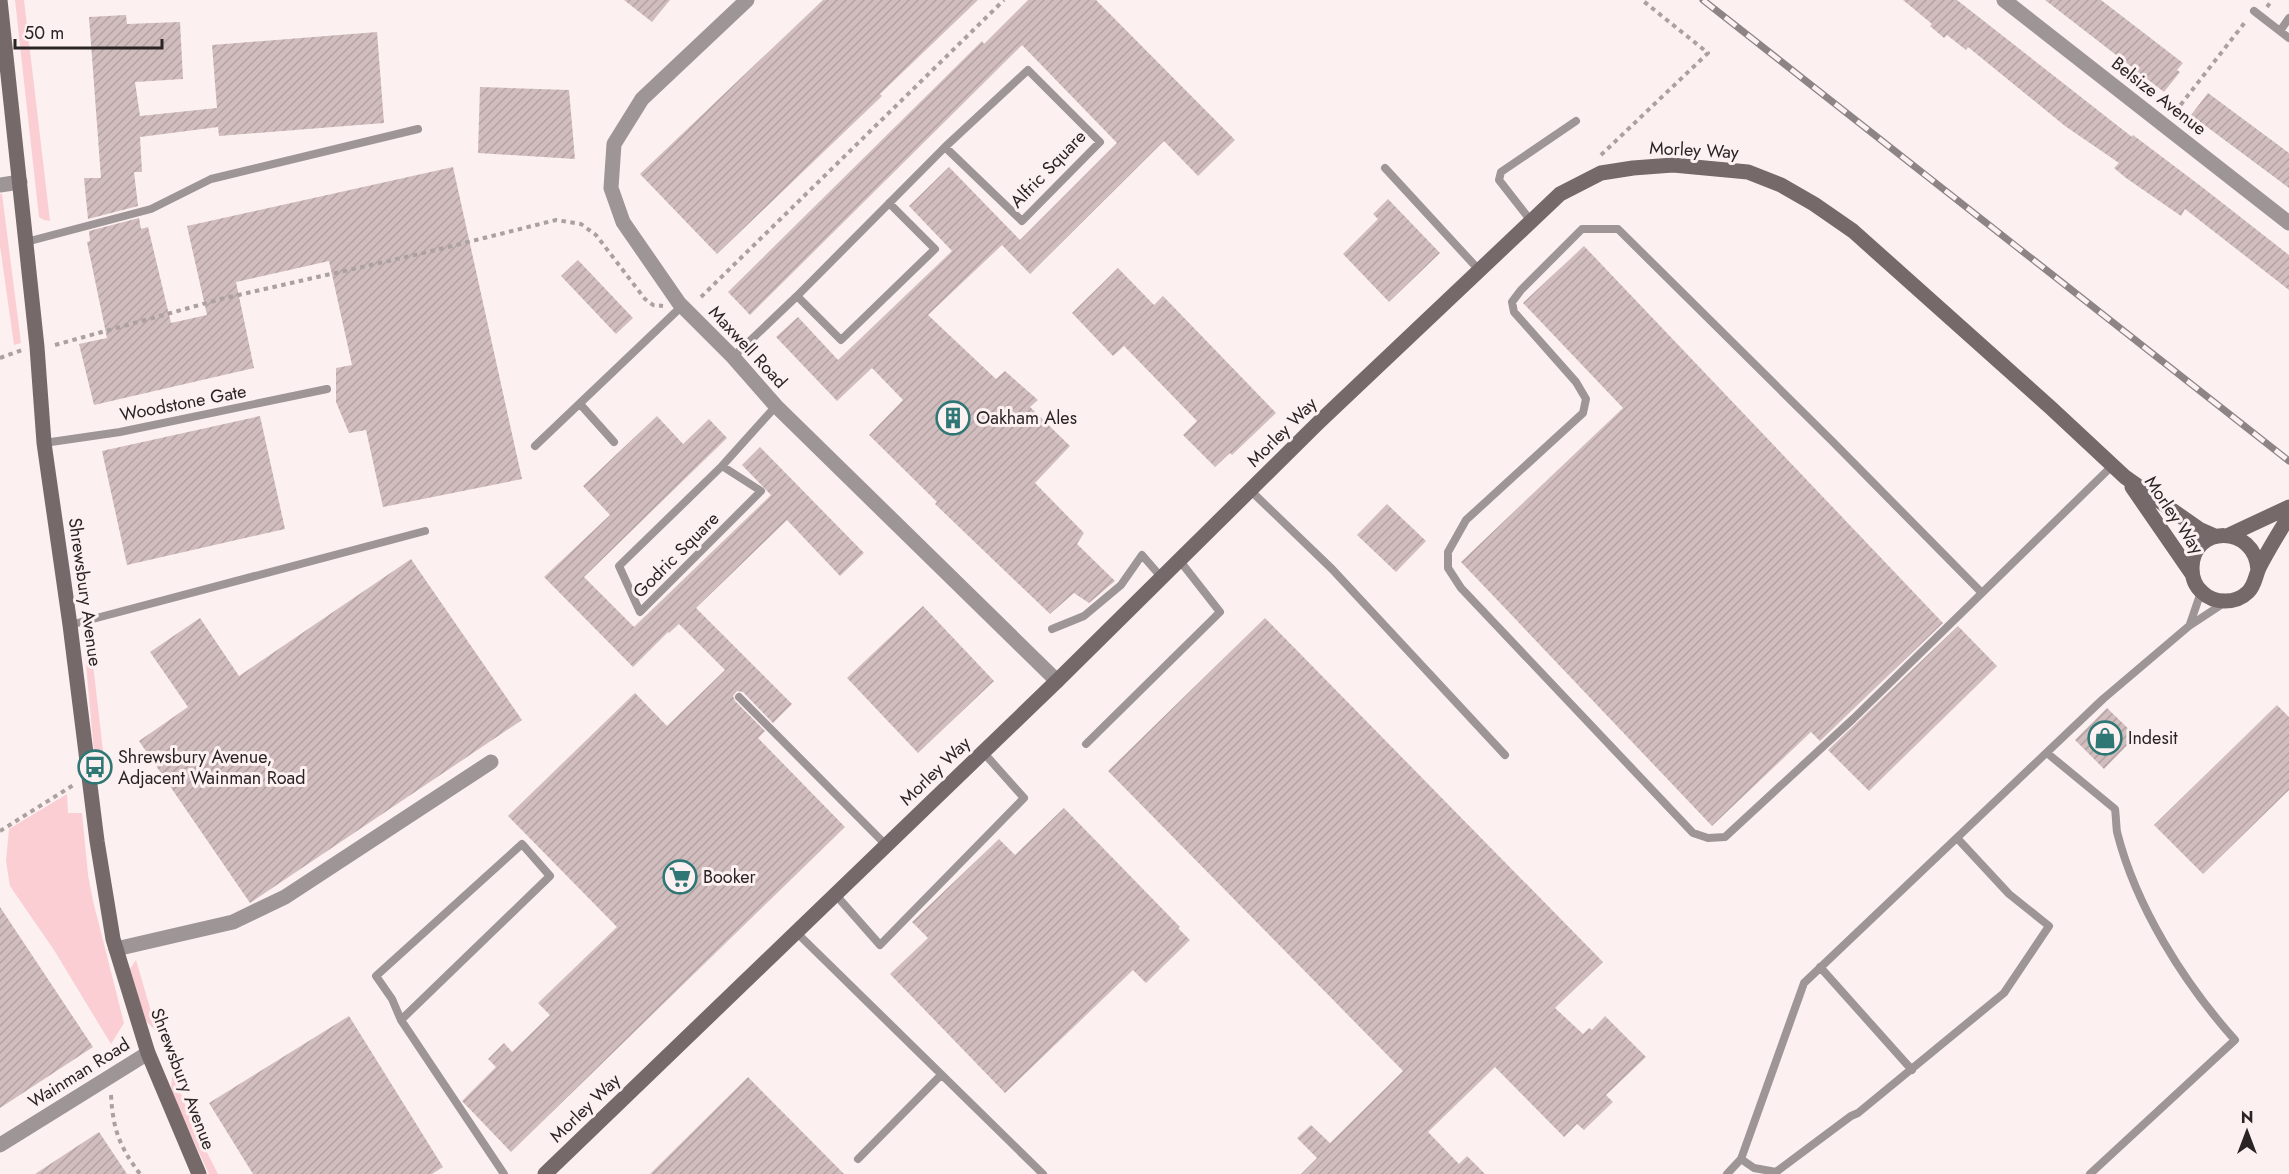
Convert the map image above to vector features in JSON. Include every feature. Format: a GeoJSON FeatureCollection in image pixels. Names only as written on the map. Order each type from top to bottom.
{"type":"FeatureCollection","features":[{"type":"Feature","properties":{"kind":"street","name":"Shrewsbury Avenue"},"geometry":{"type":"LineString","coordinates":[[0,0],[37,347],[44,443],[97,841],[116,949],[148,1053],[199,1174]]}},
{"type":"Feature","properties":{"kind":"street","name":"Maxwell Road"},"geometry":{"type":"LineString","coordinates":[[747,0],[642,99],[614,144],[610,188],[623,222],[682,306],[733,357],[776,406],[1057,681]]}},
{"type":"Feature","properties":{"kind":"street","name":"Belsize Avenue"},"geometry":{"type":"LineString","coordinates":[[2004,0],[2289,223]]}},
{"type":"Feature","properties":{"kind":"street","name":"Morley Way"},"geometry":{"type":"LineString","coordinates":[[545,1174],[1057,681],[1318,423],[1479,270],[1560,194],[1601,173],[1673,165],[1748,172],[1781,184],[1853,231],[2125,477],[2199,529],[2222,536]]}},
{"type":"Feature","properties":{"kind":"street"},"geometry":{"type":"LineString","coordinates":[[0,185],[20,182]]}},
{"type":"Feature","properties":{"kind":"street","name":"Morley Way"},"geometry":{"type":"LineString","coordinates":[[2125,477],[2192,574]]}},
{"type":"Feature","properties":{"kind":"street"},"geometry":{"type":"LineString","coordinates":[[2289,507],[2222,536],[2208,539],[2196,552],[2192,562],[2192,574],[2201,592],[2221,602],[2235,600],[2250,591],[2256,581],[2258,570],[2289,516]]}},
{"type":"Feature","properties":{"kind":"street"},"geometry":{"type":"LineString","coordinates":[[2222,536],[2241,539],[2253,551],[2258,570]]}},
{"type":"Feature","properties":{"kind":"street"},"geometry":{"type":"LineString","coordinates":[[116,949],[233,922],[285,897],[491,762]]}},
{"type":"Feature","properties":{"kind":"street","name":"Wainman Road"},"geometry":{"type":"LineString","coordinates":[[0,1145],[148,1053]]}},
{"type":"Feature","properties":{"kind":"lane"},"geometry":{"type":"LineString","coordinates":[[2254,11],[2289,38]]}},
{"type":"Feature","properties":{"kind":"lane"},"geometry":{"type":"LineString","coordinates":[[2280,31],[2289,18]]}},
{"type":"Feature","properties":{"kind":"lane","name":"Alfric Square"},"geometry":{"type":"LineString","coordinates":[[733,357],[945,147],[1028,70],[1100,142],[1022,221],[945,147]]}},
{"type":"Feature","properties":{"kind":"lane"},"geometry":{"type":"LineString","coordinates":[[1531,221],[1499,180],[1501,172],[1576,121]]}},
{"type":"Feature","properties":{"kind":"lane"},"geometry":{"type":"LineString","coordinates":[[26,242],[151,209],[211,179],[418,129]]}},
{"type":"Feature","properties":{"kind":"lane"},"geometry":{"type":"LineString","coordinates":[[1385,168],[1479,270]]}},
{"type":"Feature","properties":{"kind":"lane"},"geometry":{"type":"LineString","coordinates":[[797,296],[841,340],[935,249],[889,203]]}},
{"type":"Feature","properties":{"kind":"lane"},"geometry":{"type":"LineString","coordinates":[[1982,593],[1618,229],[1582,229],[1521,290],[1512,302],[1514,312],[1576,382],[1586,399],[1583,413],[1466,520],[1448,552],[1448,568],[1461,588],[1693,833],[1708,838],[1725,837],[1853,719],[1982,593],[2112,465]]}},
{"type":"Feature","properties":{"kind":"lane"},"geometry":{"type":"LineString","coordinates":[[535,446],[682,306]]}},
{"type":"Feature","properties":{"kind":"lane","name":"Woodstone Gate"},"geometry":{"type":"LineString","coordinates":[[44,443],[120,432],[327,389]]}},
{"type":"Feature","properties":{"kind":"lane"},"geometry":{"type":"LineString","coordinates":[[580,404],[614,442]]}},
{"type":"Feature","properties":{"kind":"lane","name":"Godric Square"},"geometry":{"type":"LineString","coordinates":[[722,465],[761,491],[640,612],[619,566],[722,465],[776,406]]}},
{"type":"Feature","properties":{"kind":"lane"},"geometry":{"type":"LineString","coordinates":[[1251,491],[1332,569],[1505,755]]}},
{"type":"Feature","properties":{"kind":"lane"},"geometry":{"type":"LineString","coordinates":[[70,625],[425,531]]}},
{"type":"Feature","properties":{"kind":"lane"},"geometry":{"type":"LineString","coordinates":[[1052,628],[1083,616],[1120,585],[1142,555],[1162,578]]}},
{"type":"Feature","properties":{"kind":"lane"},"geometry":{"type":"LineString","coordinates":[[1086,744],[1220,612],[1180,561]]}},
{"type":"Feature","properties":{"kind":"lane"},"geometry":{"type":"LineString","coordinates":[[2189,626],[2201,592]]}},
{"type":"Feature","properties":{"kind":"lane"},"geometry":{"type":"LineString","coordinates":[[1727,1174],[1742,1159],[1804,983],[2103,699],[2189,626],[2227,601]]}},
{"type":"Feature","properties":{"kind":"lane"},"geometry":{"type":"LineString","coordinates":[[739,698],[886,845]]}},
{"type":"Feature","properties":{"kind":"lane"},"geometry":{"type":"LineString","coordinates":[[835,894],[880,945],[1024,798],[983,752]]}},
{"type":"Feature","properties":{"kind":"lane"},"geometry":{"type":"LineString","coordinates":[[2047,753],[2115,809],[2116,829],[2133,880],[2173,958],[2206,1008],[2235,1040],[2090,1174]]}},
{"type":"Feature","properties":{"kind":"lane"},"geometry":{"type":"LineString","coordinates":[[1742,1159],[1754,1168],[1777,1173],[1858,1113],[2004,993],[2049,926],[2009,894],[1957,838]]}},
{"type":"Feature","properties":{"kind":"lane"},"geometry":{"type":"LineString","coordinates":[[401,1020],[550,876],[522,844],[376,976],[392,999],[401,1020],[504,1174]]}},
{"type":"Feature","properties":{"kind":"lane"},"geometry":{"type":"LineString","coordinates":[[796,932],[1044,1174]]}},
{"type":"Feature","properties":{"kind":"lane"},"geometry":{"type":"LineString","coordinates":[[1820,967],[1912,1070]]}},
{"type":"Feature","properties":{"kind":"lane"},"geometry":{"type":"LineString","coordinates":[[858,1158],[941,1075]]}},
{"type":"Feature","properties":{"kind":"path"},"geometry":{"type":"LineString","coordinates":[[701,297],[1004,0]]}},
{"type":"Feature","properties":{"kind":"path"},"geometry":{"type":"LineString","coordinates":[[1595,161],[1708,54],[1642,0]]}},
{"type":"Feature","properties":{"kind":"path"},"geometry":{"type":"LineString","coordinates":[[2165,125],[2260,3],[2267,7],[2272,0]]}},
{"type":"Feature","properties":{"kind":"path"},"geometry":{"type":"LineString","coordinates":[[55,345],[221,299],[556,220],[581,224],[596,235],[645,299],[653,305],[666,307]]}},
{"type":"Feature","properties":{"kind":"path"},"geometry":{"type":"LineString","coordinates":[[0,358],[25,349]]}},
{"type":"Feature","properties":{"kind":"path"},"geometry":{"type":"LineString","coordinates":[[0,831],[78,782]]}},
{"type":"Feature","properties":{"kind":"path"},"geometry":{"type":"LineString","coordinates":[[111,1093],[114,1129],[126,1155],[140,1174]]}},
{"type":"Feature","properties":{"kind":"shaded area"},"geometry":{"type":"Polygon","coordinates":[[[15,0],[24,0],[50,221],[39,217],[15,0]]]}},
{"type":"Feature","properties":{"kind":"shaded area"},"geometry":{"type":"Polygon","coordinates":[[[0,194],[2,194],[21,343],[14,345],[0,246],[0,194]]]}},
{"type":"Feature","properties":{"kind":"shaded area"},"geometry":{"type":"Polygon","coordinates":[[[90,638],[103,751],[94,752],[84,642],[90,638]]]}},
{"type":"Feature","properties":{"kind":"shaded area"},"geometry":{"type":"Polygon","coordinates":[[[67,794],[68,813],[82,813],[93,901],[124,1023],[111,1044],[54,950],[10,886],[6,861],[9,829],[67,794]]]}},
{"type":"Feature","properties":{"kind":"shaded area"},"geometry":{"type":"Polygon","coordinates":[[[136,960],[157,1032],[145,1020],[130,969],[136,960]]]}},
{"type":"Feature","properties":{"kind":"shaded area"},"geometry":{"type":"Polygon","coordinates":[[[172,1076],[218,1174],[209,1174],[171,1092],[172,1076]]]}},
{"type":"Feature","properties":{"kind":"building"},"geometry":{"type":"Polygon","coordinates":[[[624,0],[670,0],[652,22],[624,0]]]}},
{"type":"Feature","properties":{"kind":"building"},"geometry":{"type":"Polygon","coordinates":[[[823,0],[978,0],[880,94],[882,96],[717,254],[640,174],[823,0]]]}},
{"type":"Feature","properties":{"kind":"building"},"geometry":{"type":"Polygon","coordinates":[[[1028,0],[1096,0],[1235,140],[1198,176],[1164,141],[1030,274],[1002,245],[928,315],[996,379],[1005,371],[1038,400],[1030,407],[1070,446],[1035,483],[1084,533],[1077,544],[1115,581],[1089,603],[1074,593],[1050,614],[935,504],[937,502],[869,435],[903,400],[872,368],[837,401],[776,337],[798,317],[838,360],[952,251],[909,206],[949,167],[1020,240],[1117,143],[1022,45],[750,315],[728,292],[982,41],[984,44],[1028,0]]]}},
{"type":"Feature","properties":{"kind":"building"},"geometry":{"type":"Polygon","coordinates":[[[1903,0],[1957,0],[2132,137],[2133,135],[2289,255],[2289,290],[2185,209],[2181,216],[2126,178],[2114,168],[2119,163],[2065,126],[1968,47],[1966,50],[1947,35],[1944,38],[1930,26],[1932,24],[1903,0]]]}},
{"type":"Feature","properties":{"kind":"building"},"geometry":{"type":"Polygon","coordinates":[[[2045,0],[2101,0],[2183,63],[2177,70],[2180,72],[2164,92],[2045,0]]]}},
{"type":"Feature","properties":{"kind":"building"},"geometry":{"type":"Polygon","coordinates":[[[126,15],[127,24],[180,22],[183,79],[135,82],[140,116],[217,108],[212,45],[377,32],[384,123],[219,136],[218,127],[140,137],[142,172],[134,172],[138,206],[88,219],[84,178],[101,178],[89,17],[126,15]]]}},
{"type":"Feature","properties":{"kind":"building"},"geometry":{"type":"Polygon","coordinates":[[[480,87],[569,90],[575,159],[478,153],[480,87]]]}},
{"type":"Feature","properties":{"kind":"building"},"geometry":{"type":"Polygon","coordinates":[[[2208,93],[2289,153],[2289,188],[2191,115],[2208,93]]]}},
{"type":"Feature","properties":{"kind":"building"},"geometry":{"type":"Polygon","coordinates":[[[453,167],[522,479],[383,507],[366,430],[349,433],[336,402],[336,368],[352,365],[329,261],[236,282],[254,368],[94,405],[79,344],[107,338],[87,242],[90,241],[89,231],[139,218],[141,229],[148,227],[171,323],[207,315],[187,226],[453,167]]]}},
{"type":"Feature","properties":{"kind":"building"},"geometry":{"type":"Polygon","coordinates":[[[1388,199],[1440,253],[1389,302],[1343,254],[1378,219],[1373,214],[1388,199]]]}},
{"type":"Feature","properties":{"kind":"building"},"geometry":{"type":"Polygon","coordinates":[[[1584,246],[1943,623],[1820,741],[1811,732],[1712,826],[1461,562],[1623,408],[1523,303],[1584,246]]]}},
{"type":"Feature","properties":{"kind":"building"},"geometry":{"type":"Polygon","coordinates":[[[578,260],[633,318],[616,334],[561,276],[578,260]]]}},
{"type":"Feature","properties":{"kind":"building"},"geometry":{"type":"Polygon","coordinates":[[[1118,268],[1154,305],[1163,296],[1276,413],[1232,455],[1230,453],[1215,467],[1183,435],[1197,421],[1124,346],[1113,356],[1072,313],[1118,268]]]}},
{"type":"Feature","properties":{"kind":"building"},"geometry":{"type":"Polygon","coordinates":[[[260,416],[285,529],[127,565],[102,451],[260,416]]]}},
{"type":"Feature","properties":{"kind":"building","name":"Booker"},"geometry":{"type":"Polygon","coordinates":[[[657,416],[683,444],[709,419],[727,438],[584,577],[634,627],[771,495],[742,465],[760,447],[864,553],[840,576],[787,520],[696,608],[792,704],[773,723],[743,692],[737,691],[733,696],[735,701],[765,731],[758,738],[845,827],[511,1152],[462,1101],[496,1067],[488,1059],[504,1043],[512,1052],[550,1015],[538,1003],[617,927],[508,816],[635,693],[667,726],[725,670],[679,624],[633,667],[544,577],[610,515],[583,486],[657,416]]]}},
{"type":"Feature","properties":{"kind":"building"},"geometry":{"type":"Polygon","coordinates":[[[1387,504],[1426,541],[1396,572],[1357,535],[1387,504]]]}},
{"type":"Feature","properties":{"kind":"building"},"geometry":{"type":"Polygon","coordinates":[[[411,559],[522,720],[250,903],[139,741],[188,707],[150,652],[200,618],[239,676],[411,559]]]}},
{"type":"Feature","properties":{"kind":"building"},"geometry":{"type":"Polygon","coordinates":[[[923,606],[994,681],[918,753],[847,678],[923,606]]]}},
{"type":"Feature","properties":{"kind":"building"},"geometry":{"type":"Polygon","coordinates":[[[1265,618],[1603,962],[1555,1008],[1583,1034],[1589,1028],[1592,1030],[1605,1016],[1646,1057],[1606,1095],[1613,1102],[1584,1130],[1577,1124],[1564,1137],[1495,1067],[1428,1132],[1459,1164],[1467,1156],[1485,1174],[1301,1174],[1317,1158],[1297,1138],[1311,1125],[1330,1143],[1403,1071],[1108,771],[1265,618]]]}},
{"type":"Feature","properties":{"kind":"building"},"geometry":{"type":"Polygon","coordinates":[[[1958,626],[1997,666],[1869,791],[1828,750],[1958,626]]]}},
{"type":"Feature","properties":{"kind":"building"},"geometry":{"type":"Polygon","coordinates":[[[2277,705],[2289,717],[2289,790],[2203,874],[2154,825],[2277,705]]]}},
{"type":"Feature","properties":{"kind":"building","name":"Indesit"},"geometry":{"type":"Polygon","coordinates":[[[2107,708],[2136,736],[2104,769],[2075,740],[2107,708]]]}},
{"type":"Feature","properties":{"kind":"building"},"geometry":{"type":"Polygon","coordinates":[[[1064,808],[1190,940],[1146,983],[1133,970],[1005,1093],[890,974],[928,938],[912,922],[999,839],[1015,855],[1064,808]]]}},
{"type":"Feature","properties":{"kind":"building"},"geometry":{"type":"Polygon","coordinates":[[[0,907],[93,1047],[0,1108],[0,907]]]}},
{"type":"Feature","properties":{"kind":"building"},"geometry":{"type":"Polygon","coordinates":[[[349,1016],[443,1167],[432,1174],[253,1174],[209,1103],[349,1016]]]}},
{"type":"Feature","properties":{"kind":"building"},"geometry":{"type":"Polygon","coordinates":[[[748,1077],[844,1174],[650,1174],[748,1077]]]}},
{"type":"Feature","properties":{"kind":"building"},"geometry":{"type":"Polygon","coordinates":[[[99,1132],[127,1174],[35,1174],[99,1132]]]}},
{"type":"Feature","properties":{"kind":"railway"},"geometry":{"type":"LineString","coordinates":[[1703,0],[2289,461]]}},
{"type":"Feature","properties":{"kind":"place","name":"Oakham Ales"},"geometry":{"type":"Point","coordinates":[953,418]}},
{"type":"Feature","properties":{"kind":"place","name":"Indesit"},"geometry":{"type":"Point","coordinates":[2105,738]}},
{"type":"Feature","properties":{"kind":"place","name":"Shrewsbury Avenue, Adjacent Wainman Road"},"geometry":{"type":"Point","coordinates":[95,767]}},
{"type":"Feature","properties":{"kind":"place","name":"Booker"},"geometry":{"type":"Point","coordinates":[680,877]}}]}
